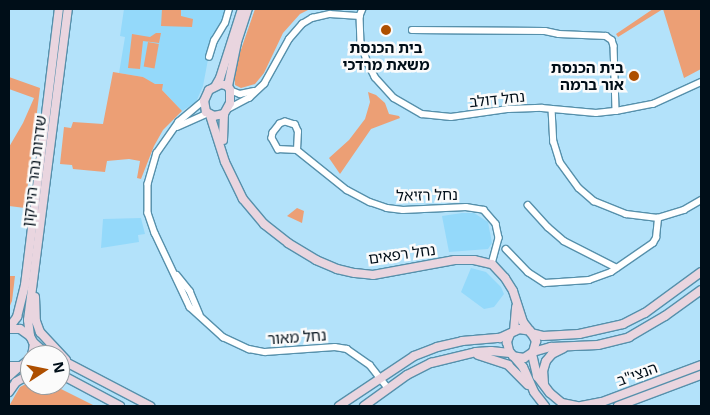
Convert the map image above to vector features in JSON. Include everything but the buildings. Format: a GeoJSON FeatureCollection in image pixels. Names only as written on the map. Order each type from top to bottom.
{"type":"FeatureCollection","features":[{"type":"Feature","properties":{"kind":"main road","name":"שדרות נהר הירקון"},"geometry":{"type":"LineString","coordinates":[[9,328],[18,317],[25,285],[60,9]]}},
{"type":"Feature","properties":{"kind":"main road","name":"שדרות נהר הירקון"},"geometry":{"type":"LineString","coordinates":[[31,345],[28,320],[68,9]]}},
{"type":"Feature","properties":{"kind":"main road"},"geometry":{"type":"LineString","coordinates":[[242,9],[220,78],[216,85],[209,90],[204,100],[209,114],[217,116],[225,112],[230,103],[229,88],[237,42],[248,9]]}},
{"type":"Feature","properties":{"kind":"main road"},"geometry":{"type":"LineString","coordinates":[[216,85],[229,88]]}},
{"type":"Feature","properties":{"kind":"main road","name":"נחל רפאים"},"geometry":{"type":"LineString","coordinates":[[225,112],[222,131],[225,162]]}},
{"type":"Feature","properties":{"kind":"main road","name":"נחל רפאים"},"geometry":{"type":"LineString","coordinates":[[209,114],[225,162],[243,199],[264,224],[297,249],[337,269],[373,275],[455,260],[474,260],[492,264]]}},
{"type":"Feature","properties":{"kind":"main road"},"geometry":{"type":"LineString","coordinates":[[492,264],[505,278],[513,291],[517,305],[536,343],[533,353]]}},
{"type":"Feature","properties":{"kind":"main road"},"geometry":{"type":"LineString","coordinates":[[339,406],[414,356],[437,347],[462,341],[500,338],[521,329],[543,336],[579,334],[623,324],[645,313],[701,272]]}},
{"type":"Feature","properties":{"kind":"main road"},"geometry":{"type":"LineString","coordinates":[[34,285],[36,321],[40,332],[50,345],[73,366]]}},
{"type":"Feature","properties":{"kind":"main road"},"geometry":{"type":"LineString","coordinates":[[364,406],[388,388],[431,363],[491,351],[524,358],[551,347],[566,348],[605,344],[628,337],[665,316],[701,290]]}},
{"type":"Feature","properties":{"kind":"main road"},"geometry":{"type":"LineString","coordinates":[[517,305],[512,332],[507,344],[524,369],[534,392]]}},
{"type":"Feature","properties":{"kind":"main road"},"geometry":{"type":"LineString","coordinates":[[9,328],[20,329],[37,345]]}},
{"type":"Feature","properties":{"kind":"main road"},"geometry":{"type":"LineString","coordinates":[[547,389],[543,377],[546,361],[552,354],[566,348]]}},
{"type":"Feature","properties":{"kind":"main road","name":"הנצי\"ב"},"geometry":{"type":"LineString","coordinates":[[533,353],[538,376],[547,389],[562,403],[579,406],[602,402],[701,365]]}},
{"type":"Feature","properties":{"kind":"main road"},"geometry":{"type":"LineString","coordinates":[[466,355],[487,356],[508,364],[545,406]]}},
{"type":"Feature","properties":{"kind":"main road"},"geometry":{"type":"LineString","coordinates":[[70,364],[150,406]]}},
{"type":"Feature","properties":{"kind":"main road"},"geometry":{"type":"LineString","coordinates":[[9,376],[20,368]]}},
{"type":"Feature","properties":{"kind":"main road","name":"הנצי\"ב"},"geometry":{"type":"LineString","coordinates":[[618,406],[701,375]]}},
{"type":"Feature","properties":{"kind":"main road"},"geometry":{"type":"LineString","coordinates":[[9,392],[20,380]]}},
{"type":"Feature","properties":{"kind":"main road"},"geometry":{"type":"LineString","coordinates":[[70,380],[120,406]]}},
{"type":"Feature","properties":{"kind":"main road"},"geometry":{"type":"LineString","coordinates":[[70,382],[80,385]]}},
{"type":"Feature","properties":{"kind":"street"},"geometry":{"type":"LineString","coordinates":[[209,57],[214,41],[225,23],[229,9]]}},
{"type":"Feature","properties":{"kind":"street"},"geometry":{"type":"LineString","coordinates":[[225,112],[245,100],[268,78],[293,34],[302,24],[312,18],[330,14],[360,16],[364,9]]}},
{"type":"Feature","properties":{"kind":"street","name":"נחל דולב"},"geometry":{"type":"LineString","coordinates":[[360,16],[361,42],[368,63],[387,92],[408,108],[422,114],[446,117],[508,109],[552,109],[596,113],[616,111],[653,104],[701,82]]}},
{"type":"Feature","properties":{"kind":"street"},"geometry":{"type":"LineString","coordinates":[[412,30],[545,31],[558,34],[606,36],[612,40],[614,46],[616,111]]}},
{"type":"Feature","properties":{"kind":"street"},"geometry":{"type":"LineString","coordinates":[[229,88],[244,94],[258,89]]}},
{"type":"Feature","properties":{"kind":"street","name":"נחל מאור"},"geometry":{"type":"LineString","coordinates":[[204,100],[182,119],[157,153],[151,168],[147,199],[148,213],[155,233],[176,274],[190,291],[201,318],[223,337],[250,349],[265,352],[335,347],[347,349],[363,359],[388,388]]}},
{"type":"Feature","properties":{"kind":"street"},"geometry":{"type":"LineString","coordinates":[[552,109],[551,128],[558,155],[579,188],[594,201],[614,210],[658,218],[684,210],[701,200]]}},
{"type":"Feature","properties":{"kind":"street","name":"נחל מאור"},"geometry":{"type":"LineString","coordinates":[[175,128],[209,114]]}},
{"type":"Feature","properties":{"kind":"street","name":"נחל רזיאל"},"geometry":{"type":"LineString","coordinates":[[297,150],[298,132],[295,125],[285,122],[275,128],[272,138],[278,149],[297,150],[358,197],[387,208],[416,210],[466,206],[484,210],[496,224],[499,238],[492,264]]}},
{"type":"Feature","properties":{"kind":"street"},"geometry":{"type":"LineString","coordinates":[[528,205],[564,241],[617,268]]}},
{"type":"Feature","properties":{"kind":"street"},"geometry":{"type":"LineString","coordinates":[[506,249],[528,272],[545,283],[589,280],[603,276],[617,268],[636,257],[653,243],[656,238],[658,218]]}},
{"type":"Feature","properties":{"kind":"shaded area"},"geometry":{"type":"Polygon","coordinates":[[[124,9],[225,9],[220,28],[213,33],[203,86],[196,102],[182,111],[162,90],[143,77],[119,73],[125,37],[120,36],[124,9]]]}},
{"type":"Feature","properties":{"kind":"shaded area"},"geometry":{"type":"Polygon","coordinates":[[[162,9],[181,9],[181,16],[193,19],[192,27],[161,26],[162,9]]]}},
{"type":"Feature","properties":{"kind":"shaded area"},"geometry":{"type":"Polygon","coordinates":[[[255,9],[308,10],[300,14],[283,33],[264,73],[255,84],[241,88],[235,85],[234,70],[255,9]]]}},
{"type":"Feature","properties":{"kind":"shaded area"},"geometry":{"type":"Polygon","coordinates":[[[653,9],[663,9],[618,37],[616,34],[653,9]]]}},
{"type":"Feature","properties":{"kind":"shaded area"},"geometry":{"type":"Polygon","coordinates":[[[663,9],[701,9],[701,69],[684,78],[663,9]]]}},
{"type":"Feature","properties":{"kind":"shaded area"},"geometry":{"type":"Polygon","coordinates":[[[156,33],[161,33],[159,43],[143,41],[140,69],[128,68],[132,34],[150,37],[156,33]]]}},
{"type":"Feature","properties":{"kind":"shaded area"},"geometry":{"type":"Polygon","coordinates":[[[148,42],[159,44],[154,69],[144,67],[148,42]]]}},
{"type":"Feature","properties":{"kind":"shaded area"},"geometry":{"type":"Polygon","coordinates":[[[113,72],[143,77],[155,84],[163,84],[162,90],[182,111],[163,130],[154,146],[141,179],[137,178],[140,161],[129,159],[107,161],[105,172],[73,169],[72,165],[60,164],[64,127],[71,128],[73,122],[103,124],[113,72]]]}},
{"type":"Feature","properties":{"kind":"shaded area"},"geometry":{"type":"Polygon","coordinates":[[[9,77],[40,88],[25,208],[9,206],[9,147],[23,123],[34,98],[9,89],[9,77]]]}},
{"type":"Feature","properties":{"kind":"shaded area"},"geometry":{"type":"Polygon","coordinates":[[[368,92],[376,95],[385,103],[389,114],[399,116],[400,118],[371,129],[340,174],[329,158],[349,140],[365,119],[370,102],[368,92]]]}},
{"type":"Feature","properties":{"kind":"shaded area"},"geometry":{"type":"Polygon","coordinates":[[[297,208],[304,211],[302,223],[287,216],[297,208]]]}},
{"type":"Feature","properties":{"kind":"shaded area"},"geometry":{"type":"Polygon","coordinates":[[[474,213],[488,222],[492,243],[488,249],[449,252],[442,216],[474,213]]]}},
{"type":"Feature","properties":{"kind":"shaded area"},"geometry":{"type":"Polygon","coordinates":[[[141,218],[145,234],[138,235],[139,242],[101,248],[103,219],[141,218]]]}},
{"type":"Feature","properties":{"kind":"shaded area"},"geometry":{"type":"Polygon","coordinates":[[[471,268],[486,272],[501,287],[504,294],[494,307],[484,309],[461,292],[471,268]]]}},
{"type":"Feature","properties":{"kind":"shaded area"},"geometry":{"type":"Polygon","coordinates":[[[9,276],[15,276],[12,301],[9,308],[9,276]]]}},
{"type":"Feature","properties":{"kind":"shaded area"},"geometry":{"type":"Polygon","coordinates":[[[20,387],[20,395],[70,394],[95,406],[9,406],[20,387]]]}},
{"type":"Feature","properties":{"kind":"place","name":"בית הכנסת משאת מרדכי"},"geometry":{"type":"Point","coordinates":[386,30]}},
{"type":"Feature","properties":{"kind":"place","name":"בית הכנסת אור ברמה"},"geometry":{"type":"Point","coordinates":[634,76]}}]}
